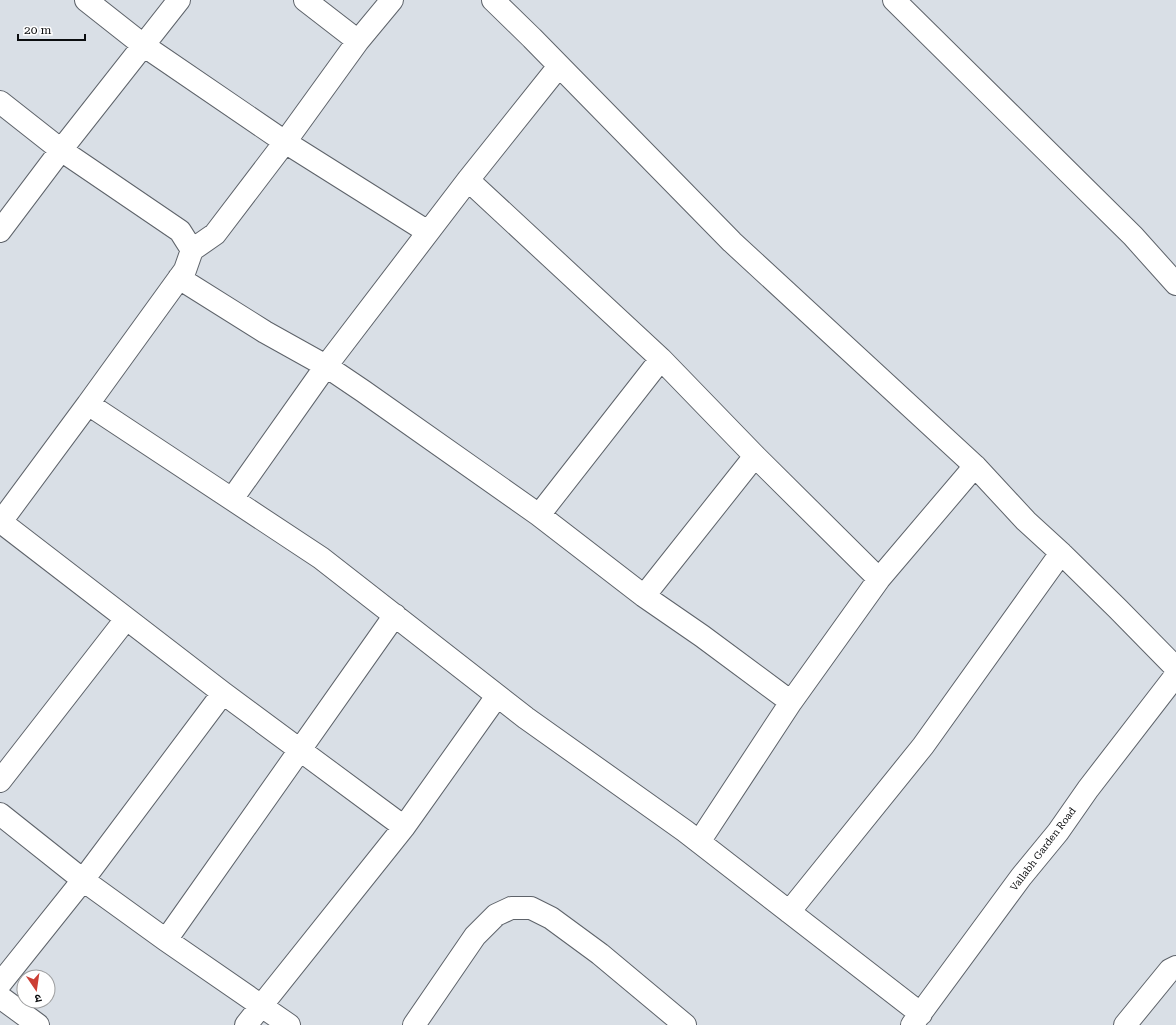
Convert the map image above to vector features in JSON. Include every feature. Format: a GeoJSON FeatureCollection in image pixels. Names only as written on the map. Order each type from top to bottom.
{"type":"FeatureCollection","features":[{"type":"Feature","properties":{"kind":"street"},"geometry":{"type":"LineString","coordinates":[[86,0],[143,45],[285,142],[428,232]]}},
{"type":"Feature","properties":{"kind":"street"},"geometry":{"type":"LineString","coordinates":[[0,231],[61,150],[179,0]]}},
{"type":"Feature","properties":{"kind":"street"},"geometry":{"type":"LineString","coordinates":[[305,0],[358,41]]}},
{"type":"Feature","properties":{"kind":"street"},"geometry":{"type":"LineString","coordinates":[[392,0],[358,41],[285,142],[215,234],[192,250],[185,270],[0,522],[223,693],[404,827]]}},
{"type":"Feature","properties":{"kind":"street"},"geometry":{"type":"LineString","coordinates":[[492,0],[732,242],[975,466],[1026,521],[1118,609],[1174,681]]}},
{"type":"Feature","properties":{"kind":"street"},"geometry":{"type":"LineString","coordinates":[[894,0],[1133,236],[1176,284]]}},
{"type":"Feature","properties":{"kind":"street"},"geometry":{"type":"LineString","coordinates":[[232,499],[326,366],[468,180],[559,66]]}},
{"type":"Feature","properties":{"kind":"street"},"geometry":{"type":"LineString","coordinates":[[0,102],[61,150],[180,232],[192,250]]}},
{"type":"Feature","properties":{"kind":"street"},"geometry":{"type":"LineString","coordinates":[[468,180],[661,359],[755,456],[879,579]]}},
{"type":"Feature","properties":{"kind":"street"},"geometry":{"type":"LineString","coordinates":[[179,278],[265,332],[326,366],[539,515],[644,596],[702,636],[791,702]]}},
{"type":"Feature","properties":{"kind":"street"},"geometry":{"type":"LineString","coordinates":[[539,515],[661,359]]}},
{"type":"Feature","properties":{"kind":"street"},"geometry":{"type":"LineString","coordinates":[[88,404],[322,558],[526,718],[699,842],[789,912],[916,1019]]}},
{"type":"Feature","properties":{"kind":"street"},"geometry":{"type":"LineString","coordinates":[[644,596],[755,456]]}},
{"type":"Feature","properties":{"kind":"street"},"geometry":{"type":"LineString","coordinates":[[699,842],[791,702],[879,579],[975,466]]}},
{"type":"Feature","properties":{"kind":"street"},"geometry":{"type":"LineString","coordinates":[[789,912],[923,746],[1061,553]]}},
{"type":"Feature","properties":{"kind":"street"},"geometry":{"type":"LineString","coordinates":[[166,940],[395,615]]}},
{"type":"Feature","properties":{"kind":"street"},"geometry":{"type":"LineString","coordinates":[[0,781],[126,618]]}},
{"type":"Feature","properties":{"kind":"street","name":"Vallabh Garden Road"},"geometry":{"type":"LineString","coordinates":[[916,1019],[1021,877],[1058,832],[1088,789],[1174,681]]}},
{"type":"Feature","properties":{"kind":"street"},"geometry":{"type":"LineString","coordinates":[[0,984],[83,880],[223,693]]}},
{"type":"Feature","properties":{"kind":"street"},"geometry":{"type":"LineString","coordinates":[[246,1025],[404,827],[497,696]]}},
{"type":"Feature","properties":{"kind":"street"},"geometry":{"type":"LineString","coordinates":[[0,814],[83,880],[166,940],[289,1025]]}},
{"type":"Feature","properties":{"kind":"street"},"geometry":{"type":"LineString","coordinates":[[414,1025],[475,936],[496,915],[511,908],[531,908],[550,918],[600,954],[685,1025]]}},
{"type":"Feature","properties":{"kind":"street"},"geometry":{"type":"LineString","coordinates":[[1125,1025],[1170,970],[1176,968]]}},
{"type":"Feature","properties":{"kind":"street"},"geometry":{"type":"LineString","coordinates":[[0,997],[38,1025]]}}]}
